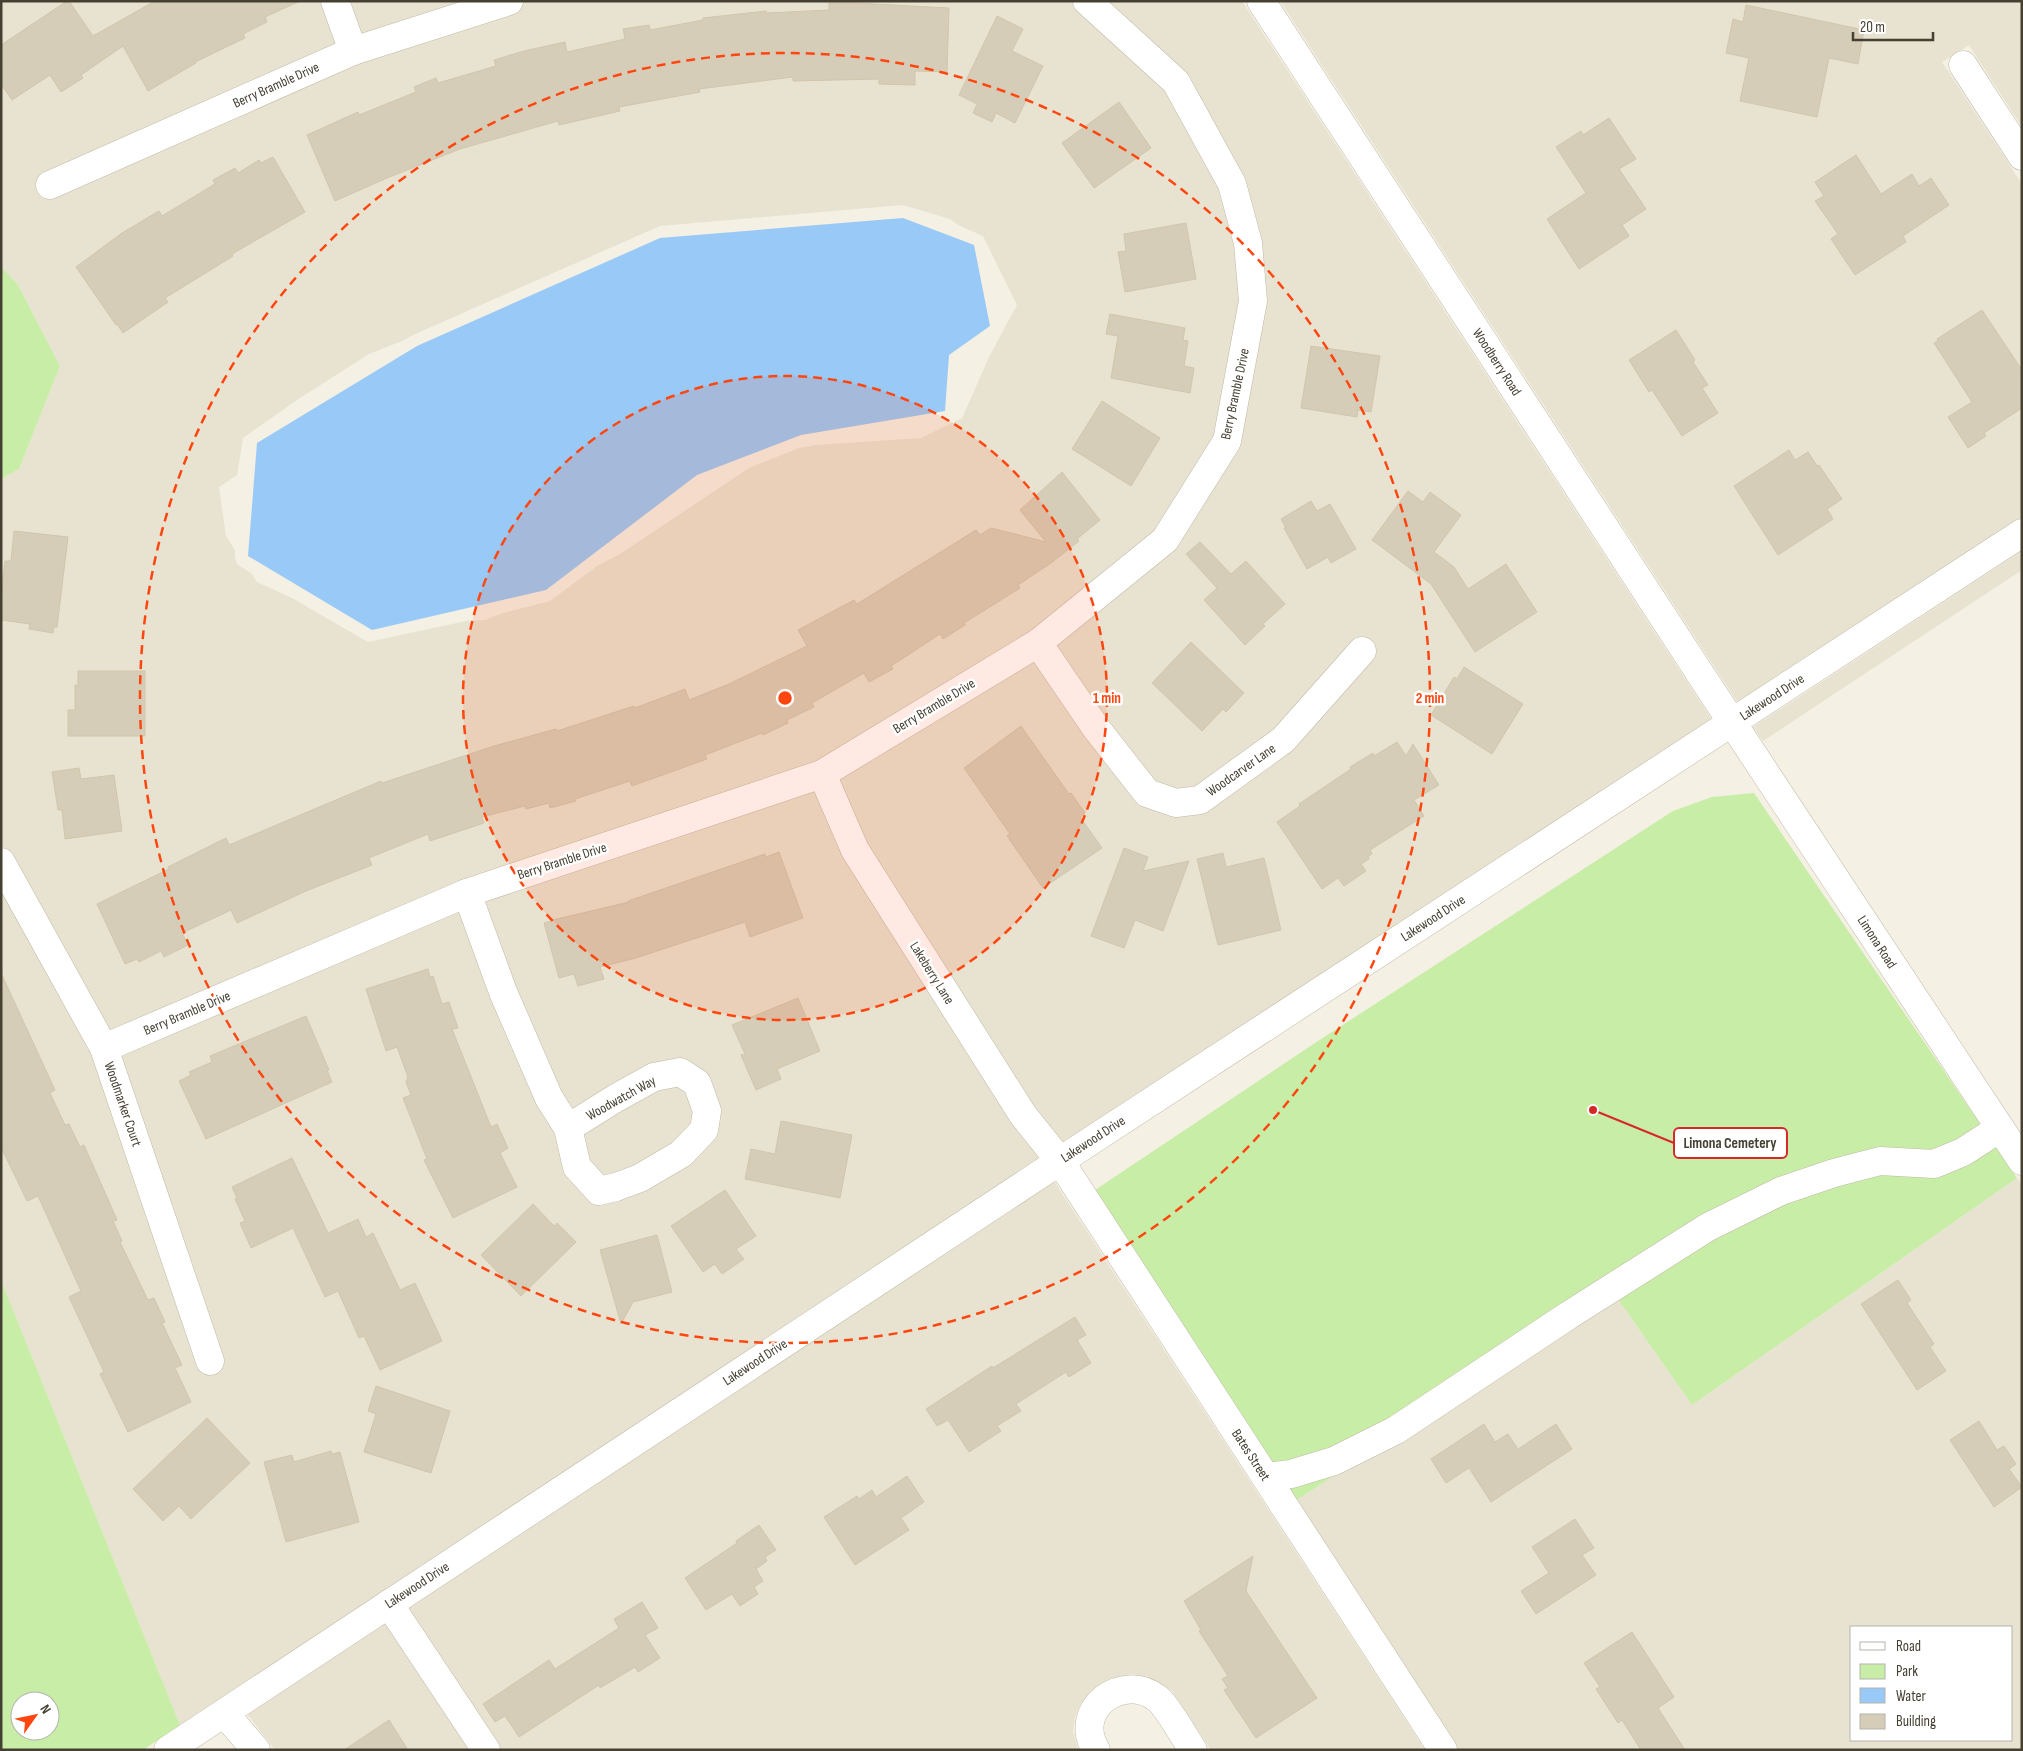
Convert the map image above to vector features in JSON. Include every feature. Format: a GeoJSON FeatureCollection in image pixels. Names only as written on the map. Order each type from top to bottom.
{"type":"FeatureCollection","features":[{"type":"Feature","properties":{"kind":"street"},"geometry":{"type":"LineString","coordinates":[[335,1],[353,51]]}},
{"type":"Feature","properties":{"kind":"street","name":"Berry Bramble Drive"},"geometry":{"type":"LineString","coordinates":[[50,185],[353,51],[509,1]]}},
{"type":"Feature","properties":{"kind":"street","name":"Berry Bramble Drive"},"geometry":{"type":"LineString","coordinates":[[104,1048],[467,893],[822,774],[1038,643],[1165,540],[1228,441],[1253,301],[1248,243],[1232,184],[1176,82],[1087,1]]}},
{"type":"Feature","properties":{"kind":"street","name":"Woodberry Road"},"geometry":{"type":"LineString","coordinates":[[1261,1],[1732,724]]}},
{"type":"Feature","properties":{"kind":"street"},"geometry":{"type":"LineString","coordinates":[[1963,65],[2022,156]]}},
{"type":"Feature","properties":{"kind":"street","name":"Lakewood Drive"},"geometry":{"type":"LineString","coordinates":[[179,1747],[224,1713],[1060,1161],[2022,533]]}},
{"type":"Feature","properties":{"kind":"street","name":"Woodcarver Lane"},"geometry":{"type":"LineString","coordinates":[[1038,643],[1096,728],[1147,793],[1176,803],[1200,800],[1284,740],[1362,651]]}},
{"type":"Feature","properties":{"kind":"street","name":"Limona Road"},"geometry":{"type":"LineString","coordinates":[[1732,724],[2022,1161]]}},
{"type":"Feature","properties":{"kind":"street","name":"Lakeberry Lane"},"geometry":{"type":"LineString","coordinates":[[822,774],[855,850],[1023,1115],[1060,1161]]}},
{"type":"Feature","properties":{"kind":"street","name":"Woodmarker Court"},"geometry":{"type":"LineString","coordinates":[[1,862],[104,1048],[210,1361]]}},
{"type":"Feature","properties":{"kind":"street","name":"Woodwatch Way"},"geometry":{"type":"LineString","coordinates":[[467,893],[507,1001],[549,1098],[568,1128],[577,1167],[599,1191],[640,1178],[681,1154],[704,1130],[708,1111],[697,1083],[680,1072],[654,1077],[568,1128]]}},
{"type":"Feature","properties":{"kind":"street"},"geometry":{"type":"LineString","coordinates":[[1266,1477],[1291,1474],[1334,1461],[1396,1430],[1570,1314],[1708,1227],[1781,1192],[1834,1173],[1880,1161],[1934,1164],[1963,1152],[2000,1128]]}},
{"type":"Feature","properties":{"kind":"street","name":"Bates Street"},"geometry":{"type":"LineString","coordinates":[[1060,1161],[1443,1750]]}},
{"type":"Feature","properties":{"kind":"street"},"geometry":{"type":"LineString","coordinates":[[390,1604],[486,1750]]}},
{"type":"Feature","properties":{"kind":"street"},"geometry":{"type":"LineString","coordinates":[[1096,1750],[1088,1731],[1090,1718],[1095,1708],[1115,1692],[1128,1688],[1141,1690],[1159,1700],[1193,1750]]}},
{"type":"Feature","properties":{"kind":"street"},"geometry":{"type":"LineString","coordinates":[[224,1713],[256,1750]]}},
{"type":"Feature","properties":{"kind":"shaded area"},"geometry":{"type":"Polygon","coordinates":[[[1,1],[1242,1],[1712,720],[1039,1158],[180,1725],[1,1280],[1,479],[19,469],[60,366],[18,285],[1,266],[1,1]],[[903,205],[660,226],[369,354],[297,400],[243,438],[237,475],[219,487],[226,536],[235,550],[237,564],[252,574],[257,582],[292,598],[368,642],[466,621],[485,620],[503,613],[550,601],[597,566],[620,554],[749,468],[799,448],[816,445],[921,438],[962,418],[989,357],[1017,305],[983,236],[958,225],[950,219],[903,205]]]}},
{"type":"Feature","properties":{"kind":"shaded area"},"geometry":{"type":"Polygon","coordinates":[[[1280,1],[2022,1],[2022,127],[1969,45],[1942,62],[2022,184],[2022,517],[1738,703],[1280,1]]]}},
{"type":"Feature","properties":{"kind":"shaded area"},"geometry":{"type":"Polygon","coordinates":[[[2022,551],[2022,570],[1763,741],[1753,727],[2022,551]]]}},
{"type":"Feature","properties":{"kind":"shaded area"},"geometry":{"type":"Polygon","coordinates":[[[2017,1178],[2022,1185],[2022,1750],[1458,1750],[1295,1501],[1615,1295],[1692,1405],[2017,1178]]]}},
{"type":"Feature","properties":{"kind":"shaded area"},"geometry":{"type":"Polygon","coordinates":[[[1054,1181],[1425,1750],[1211,1750],[1172,1691],[1148,1677],[1131,1674],[1112,1679],[1096,1688],[1081,1703],[1075,1717],[1073,1731],[1078,1750],[275,1750],[247,1714],[1054,1181]]]}},
{"type":"Feature","properties":{"kind":"green space"},"geometry":{"type":"Polygon","coordinates":[[[1,266],[18,285],[60,366],[19,469],[1,479],[1,266]]]}},
{"type":"Feature","properties":{"kind":"green space"},"geometry":{"type":"Polygon","coordinates":[[[1754,793],[2017,1178],[1692,1405],[1615,1295],[1295,1501],[1092,1192],[1318,1041],[1673,811],[1712,797],[1754,793]]]}},
{"type":"Feature","properties":{"kind":"green space"},"geometry":{"type":"Polygon","coordinates":[[[1,1280],[180,1725],[143,1750],[1,1750],[1,1280]]]}},
{"type":"Feature","properties":{"kind":"water"},"geometry":{"type":"Polygon","coordinates":[[[903,218],[974,245],[990,326],[949,355],[945,411],[801,435],[697,475],[546,590],[372,630],[248,556],[257,443],[417,346],[660,238],[903,218]]]}},
{"type":"Feature","properties":{"kind":"building"},"geometry":{"type":"Polygon","coordinates":[[[69,1],[93,36],[155,1],[300,1],[265,17],[267,22],[243,34],[245,38],[195,62],[148,91],[123,46],[81,75],[83,78],[61,92],[50,75],[12,100],[1,84],[1,45],[69,1]]]}},
{"type":"Feature","properties":{"kind":"building"},"geometry":{"type":"Polygon","coordinates":[[[829,3],[949,8],[947,72],[915,71],[915,85],[879,84],[879,79],[793,81],[793,77],[699,89],[700,92],[619,107],[620,111],[559,125],[558,121],[460,149],[335,201],[307,135],[358,112],[359,115],[416,92],[414,87],[436,78],[438,83],[496,66],[494,60],[524,51],[565,42],[567,52],[625,39],[623,29],[649,25],[650,30],[703,20],[703,18],[766,11],[767,13],[829,10],[829,3]]]}},
{"type":"Feature","properties":{"kind":"building"},"geometry":{"type":"Polygon","coordinates":[[[1746,5],[1864,30],[1858,64],[1829,58],[1817,117],[1740,101],[1749,58],[1726,53],[1733,19],[1743,22],[1746,5]]]}},
{"type":"Feature","properties":{"kind":"building"},"geometry":{"type":"Polygon","coordinates":[[[997,16],[1023,29],[1012,51],[1043,66],[1015,123],[996,113],[992,122],[973,113],[977,104],[959,95],[997,16]]]}},
{"type":"Feature","properties":{"kind":"building"},"geometry":{"type":"Polygon","coordinates":[[[1119,102],[1151,148],[1094,188],[1062,143],[1119,102]]]}},
{"type":"Feature","properties":{"kind":"building"},"geometry":{"type":"Polygon","coordinates":[[[1609,118],[1636,159],[1619,169],[1646,209],[1622,225],[1629,236],[1579,269],[1547,219],[1586,193],[1556,147],[1581,131],[1583,135],[1609,118]]]}},
{"type":"Feature","properties":{"kind":"building"},"geometry":{"type":"Polygon","coordinates":[[[1856,155],[1881,194],[1912,174],[1919,186],[1931,178],[1949,205],[1903,236],[1906,242],[1855,275],[1831,239],[1838,234],[1815,201],[1824,196],[1815,182],[1856,155]]]}},
{"type":"Feature","properties":{"kind":"building"},"geometry":{"type":"Polygon","coordinates":[[[273,157],[305,212],[232,254],[233,256],[165,298],[168,302],[123,333],[76,267],[122,233],[159,211],[162,216],[215,184],[213,180],[235,168],[238,173],[259,160],[261,163],[273,157]]]}},
{"type":"Feature","properties":{"kind":"building"},"geometry":{"type":"Polygon","coordinates":[[[1186,223],[1196,279],[1125,292],[1118,252],[1126,251],[1124,234],[1186,223]]]}},
{"type":"Feature","properties":{"kind":"building"},"geometry":{"type":"Polygon","coordinates":[[[1982,310],[2022,370],[2022,408],[1984,433],[1986,436],[1968,448],[1948,417],[1972,402],[1934,343],[1938,341],[1937,339],[1982,310]]]}},
{"type":"Feature","properties":{"kind":"building"},"geometry":{"type":"Polygon","coordinates":[[[1110,314],[1185,328],[1183,340],[1188,341],[1184,366],[1194,368],[1190,393],[1111,378],[1118,336],[1106,334],[1110,314]]]}},
{"type":"Feature","properties":{"kind":"building"},"geometry":{"type":"Polygon","coordinates":[[[1676,330],[1708,385],[1702,388],[1718,413],[1682,436],[1652,390],[1649,392],[1629,360],[1676,330]]]}},
{"type":"Feature","properties":{"kind":"building"},"geometry":{"type":"Polygon","coordinates":[[[1311,346],[1380,356],[1371,412],[1358,410],[1357,417],[1301,408],[1311,346]]]}},
{"type":"Feature","properties":{"kind":"building"},"geometry":{"type":"Polygon","coordinates":[[[1102,401],[1160,438],[1131,486],[1072,449],[1102,401]]]}},
{"type":"Feature","properties":{"kind":"building"},"geometry":{"type":"Polygon","coordinates":[[[1789,450],[1795,460],[1808,452],[1842,499],[1827,509],[1833,519],[1778,555],[1734,486],[1789,450]]]}},
{"type":"Feature","properties":{"kind":"building"},"geometry":{"type":"Polygon","coordinates":[[[1062,472],[1100,520],[1077,539],[1079,541],[1018,585],[1020,588],[964,623],[965,625],[943,639],[940,634],[891,666],[893,669],[869,682],[864,673],[812,703],[814,707],[787,720],[788,723],[763,735],[762,733],[705,755],[707,759],[632,786],[630,781],[575,799],[576,801],[550,808],[549,803],[526,809],[525,806],[482,817],[484,823],[430,841],[428,834],[369,858],[372,865],[306,891],[237,923],[231,910],[182,933],[188,945],[164,957],[161,951],[139,962],[137,959],[125,964],[97,904],[169,869],[168,867],[226,838],[229,845],[381,781],[382,783],[494,746],[556,729],[557,731],[634,706],[635,708],[685,689],[689,700],[729,684],[807,646],[798,630],[854,600],[857,604],[976,530],[980,535],[991,528],[1046,542],[1020,510],[1062,472]]]}},
{"type":"Feature","properties":{"kind":"building"},"geometry":{"type":"Polygon","coordinates":[[[1408,491],[1423,502],[1430,492],[1461,515],[1434,552],[1454,567],[1468,589],[1506,564],[1537,612],[1475,652],[1431,584],[1372,540],[1408,491]]]}},
{"type":"Feature","properties":{"kind":"building"},"geometry":{"type":"Polygon","coordinates":[[[1311,501],[1317,511],[1330,504],[1356,549],[1331,563],[1328,557],[1307,569],[1281,519],[1311,501]]]}},
{"type":"Feature","properties":{"kind":"building"},"geometry":{"type":"Polygon","coordinates":[[[14,531],[68,537],[57,627],[54,627],[53,633],[29,629],[30,624],[1,620],[5,561],[11,561],[14,531]]]}},
{"type":"Feature","properties":{"kind":"building"},"geometry":{"type":"Polygon","coordinates":[[[1200,542],[1231,574],[1246,561],[1285,604],[1263,624],[1265,626],[1245,645],[1204,600],[1217,588],[1186,554],[1200,542]]]}},
{"type":"Feature","properties":{"kind":"building"},"geometry":{"type":"Polygon","coordinates":[[[1191,642],[1244,693],[1226,712],[1223,709],[1202,731],[1152,683],[1191,642]]]}},
{"type":"Feature","properties":{"kind":"building"},"geometry":{"type":"Polygon","coordinates":[[[1464,667],[1523,704],[1492,754],[1431,715],[1454,677],[1457,679],[1464,667]]]}},
{"type":"Feature","properties":{"kind":"building"},"geometry":{"type":"Polygon","coordinates":[[[78,671],[145,671],[145,736],[68,736],[68,710],[75,710],[75,685],[78,685],[78,671]]]}},
{"type":"Feature","properties":{"kind":"building"},"geometry":{"type":"Polygon","coordinates":[[[1021,726],[1069,794],[1071,793],[1085,813],[1080,817],[1102,848],[1043,888],[1007,836],[1010,834],[964,768],[1021,726]]]}},
{"type":"Feature","properties":{"kind":"building"},"geometry":{"type":"Polygon","coordinates":[[[1397,742],[1406,756],[1413,744],[1439,785],[1414,800],[1424,816],[1370,850],[1372,854],[1368,856],[1369,859],[1361,864],[1366,871],[1344,886],[1338,878],[1322,889],[1277,822],[1300,806],[1299,804],[1351,769],[1350,767],[1373,753],[1374,756],[1397,742]]]}},
{"type":"Feature","properties":{"kind":"building"},"geometry":{"type":"Polygon","coordinates":[[[79,768],[81,779],[114,775],[122,831],[65,839],[62,810],[58,810],[52,772],[79,768]]]}},
{"type":"Feature","properties":{"kind":"building"},"geometry":{"type":"Polygon","coordinates":[[[1124,848],[1148,857],[1143,871],[1189,861],[1163,931],[1135,920],[1124,948],[1091,936],[1124,848]]]}},
{"type":"Feature","properties":{"kind":"building"},"geometry":{"type":"Polygon","coordinates":[[[779,852],[803,918],[750,937],[745,922],[636,958],[600,967],[604,979],[578,986],[574,974],[559,978],[544,923],[629,902],[765,854],[766,857],[779,852]]]}},
{"type":"Feature","properties":{"kind":"building"},"geometry":{"type":"Polygon","coordinates":[[[1223,853],[1226,867],[1264,858],[1281,930],[1218,945],[1197,859],[1223,853]]]}},
{"type":"Feature","properties":{"kind":"building"},"geometry":{"type":"Polygon","coordinates":[[[428,969],[430,977],[433,976],[442,1004],[449,1002],[458,1028],[452,1029],[491,1127],[497,1124],[508,1148],[500,1153],[517,1187],[453,1218],[424,1160],[427,1159],[403,1098],[411,1095],[406,1082],[408,1077],[397,1047],[386,1051],[366,989],[428,969]]]}},
{"type":"Feature","properties":{"kind":"building"},"geometry":{"type":"Polygon","coordinates":[[[1,973],[55,1090],[50,1093],[65,1125],[69,1124],[80,1147],[84,1145],[117,1220],[113,1221],[122,1241],[120,1242],[148,1300],[154,1298],[165,1322],[162,1323],[182,1365],[175,1368],[191,1402],[128,1432],[100,1374],[104,1372],[69,1297],[81,1291],[38,1196],[27,1201],[1,1147],[1,973]]]}},
{"type":"Feature","properties":{"kind":"building"},"geometry":{"type":"Polygon","coordinates":[[[798,998],[820,1051],[777,1069],[781,1079],[756,1090],[741,1055],[745,1054],[732,1025],[798,998]]]}},
{"type":"Feature","properties":{"kind":"building"},"geometry":{"type":"Polygon","coordinates":[[[306,1016],[329,1070],[327,1070],[332,1082],[206,1139],[179,1081],[191,1075],[189,1072],[212,1062],[210,1056],[306,1016]]]}},
{"type":"Feature","properties":{"kind":"building"},"geometry":{"type":"Polygon","coordinates":[[[781,1121],[852,1135],[840,1198],[745,1179],[751,1149],[775,1154],[781,1121]]]}},
{"type":"Feature","properties":{"kind":"building"},"geometry":{"type":"Polygon","coordinates":[[[292,1158],[328,1233],[358,1219],[366,1237],[373,1233],[400,1290],[415,1283],[442,1341],[380,1370],[364,1336],[359,1338],[338,1291],[325,1297],[293,1228],[251,1248],[240,1223],[245,1221],[232,1187],[292,1158]]]}},
{"type":"Feature","properties":{"kind":"building"},"geometry":{"type":"Polygon","coordinates":[[[725,1190],[756,1236],[736,1249],[744,1259],[722,1274],[715,1264],[703,1272],[671,1226],[725,1190]]]}},
{"type":"Feature","properties":{"kind":"building"},"geometry":{"type":"Polygon","coordinates":[[[533,1204],[554,1226],[557,1223],[576,1242],[521,1296],[481,1255],[533,1204]]]}},
{"type":"Feature","properties":{"kind":"building"},"geometry":{"type":"Polygon","coordinates":[[[657,1235],[672,1292],[633,1302],[621,1324],[600,1250],[657,1235]]]}},
{"type":"Feature","properties":{"kind":"building"},"geometry":{"type":"Polygon","coordinates":[[[1898,1280],[1911,1300],[1907,1303],[1934,1344],[1930,1347],[1946,1371],[1917,1390],[1861,1304],[1898,1280]]]}},
{"type":"Feature","properties":{"kind":"building"},"geometry":{"type":"Polygon","coordinates":[[[1075,1317],[1086,1335],[1077,1340],[1091,1363],[1069,1377],[1066,1372],[1016,1404],[1021,1411],[997,1426],[1001,1431],[969,1452],[948,1420],[937,1426],[926,1409],[992,1366],[993,1368],[1075,1317]]]}},
{"type":"Feature","properties":{"kind":"building"},"geometry":{"type":"Polygon","coordinates":[[[376,1386],[450,1411],[431,1473],[364,1452],[376,1414],[368,1411],[376,1386]]]}},
{"type":"Feature","properties":{"kind":"building"},"geometry":{"type":"Polygon","coordinates":[[[207,1418],[250,1463],[191,1519],[179,1506],[163,1521],[133,1489],[207,1418]]]}},
{"type":"Feature","properties":{"kind":"building"},"geometry":{"type":"Polygon","coordinates":[[[1979,1421],[1997,1450],[2004,1446],[2016,1464],[2009,1469],[2022,1487],[1994,1507],[1950,1440],[1979,1421]]]}},
{"type":"Feature","properties":{"kind":"building"},"geometry":{"type":"Polygon","coordinates":[[[1484,1424],[1495,1442],[1508,1434],[1518,1449],[1556,1424],[1572,1449],[1491,1502],[1469,1468],[1446,1483],[1431,1459],[1484,1424]]]}},
{"type":"Feature","properties":{"kind":"building"},"geometry":{"type":"Polygon","coordinates":[[[331,1451],[332,1454],[340,1452],[359,1522],[286,1542],[264,1462],[292,1455],[294,1462],[331,1451]]]}},
{"type":"Feature","properties":{"kind":"building"},"geometry":{"type":"Polygon","coordinates":[[[907,1476],[924,1502],[901,1518],[909,1530],[855,1565],[824,1517],[857,1496],[859,1499],[872,1490],[876,1497],[907,1476]]]}},
{"type":"Feature","properties":{"kind":"building"},"geometry":{"type":"Polygon","coordinates":[[[1575,1519],[1594,1548],[1582,1555],[1596,1575],[1536,1614],[1521,1591],[1549,1573],[1532,1547],[1575,1519]]]}},
{"type":"Feature","properties":{"kind":"building"},"geometry":{"type":"Polygon","coordinates":[[[759,1525],[776,1550],[765,1557],[767,1561],[756,1569],[763,1581],[754,1587],[758,1594],[740,1606],[732,1594],[706,1610],[685,1578],[737,1543],[736,1541],[759,1525]]]}},
{"type":"Feature","properties":{"kind":"building"},"geometry":{"type":"Polygon","coordinates":[[[1253,1556],[1246,1591],[1317,1698],[1256,1738],[1224,1690],[1228,1688],[1222,1679],[1228,1676],[1199,1631],[1201,1630],[1184,1601],[1253,1556]]]}},
{"type":"Feature","properties":{"kind":"building"},"geometry":{"type":"Polygon","coordinates":[[[642,1602],[658,1628],[645,1635],[660,1658],[638,1672],[635,1667],[600,1688],[599,1685],[519,1737],[505,1716],[495,1722],[483,1704],[549,1660],[555,1669],[619,1628],[614,1619],[642,1602]]]}},
{"type":"Feature","properties":{"kind":"building"},"geometry":{"type":"Polygon","coordinates":[[[1632,1632],[1674,1697],[1658,1708],[1685,1750],[1641,1750],[1622,1720],[1618,1723],[1596,1689],[1600,1687],[1584,1663],[1632,1632]]]}},
{"type":"Feature","properties":{"kind":"building"},"geometry":{"type":"Polygon","coordinates":[[[389,1720],[408,1750],[344,1750],[389,1720]]]}},
{"type":"Feature","properties":{"kind":"place","name":"Limona Cemetery"},"geometry":{"type":"Point","coordinates":[1593,1110]}}]}
